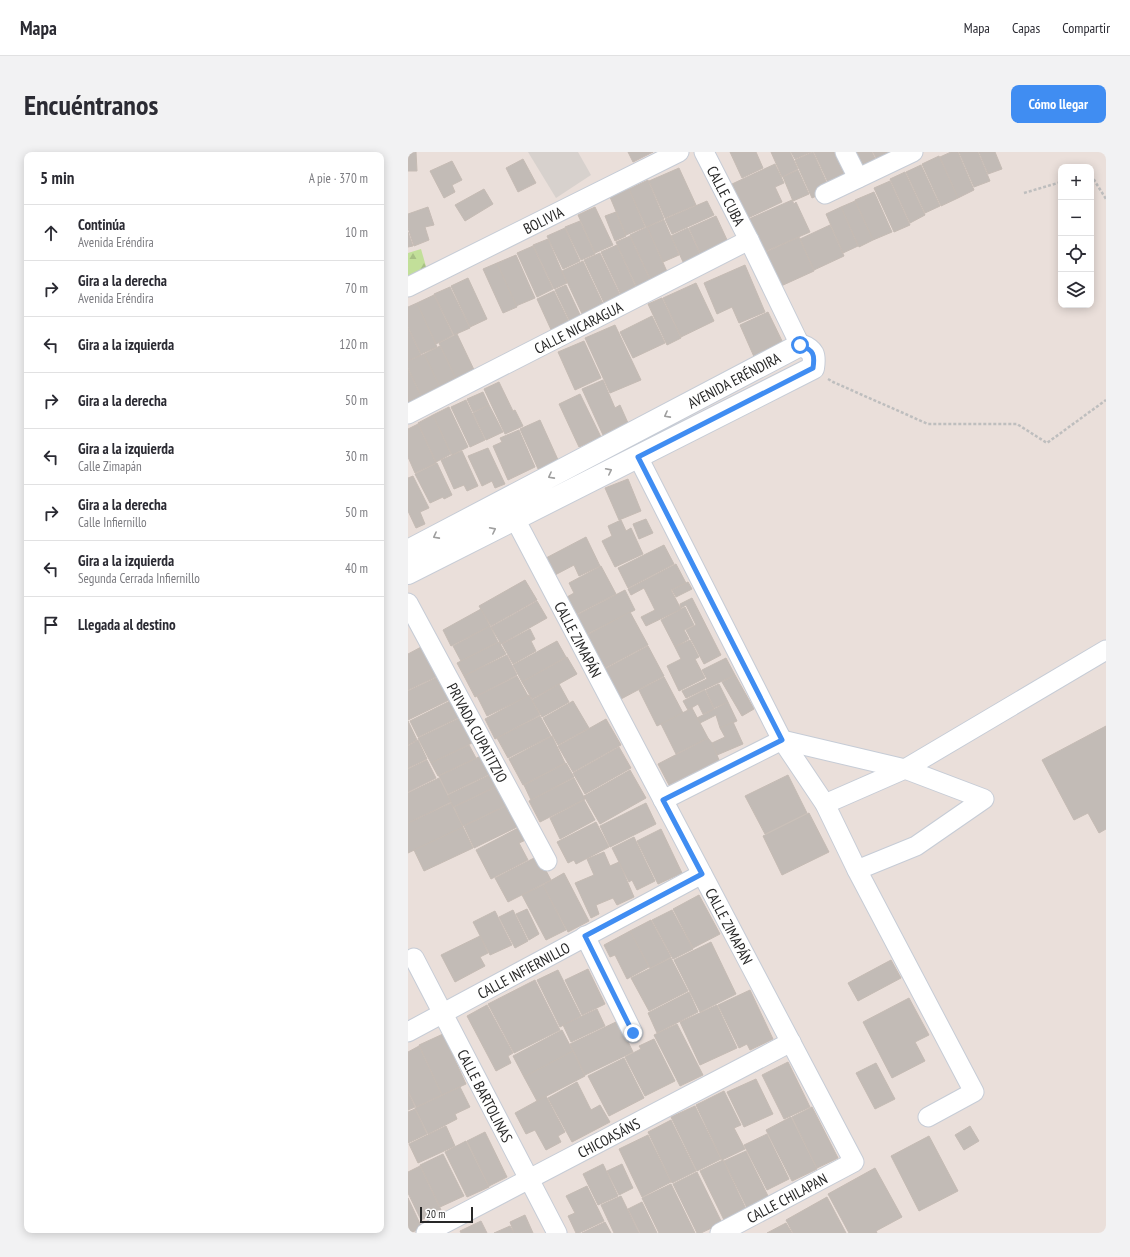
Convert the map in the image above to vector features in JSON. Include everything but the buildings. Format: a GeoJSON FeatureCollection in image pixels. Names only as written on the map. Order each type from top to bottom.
{"type":"FeatureCollection","features":[{"type":"Feature","properties":{"kind":"street","name":"BOLIVIA"},"geometry":{"type":"LineString","coordinates":[[408,287],[679,152]]}},
{"type":"Feature","properties":{"kind":"street","name":"CALLE CUBA"},"geometry":{"type":"LineString","coordinates":[[704,152],[800,345]]}},
{"type":"Feature","properties":{"kind":"street"},"geometry":{"type":"LineString","coordinates":[[845,152],[858,178]]}},
{"type":"Feature","properties":{"kind":"street"},"geometry":{"type":"LineString","coordinates":[[825,194],[913,152]]}},
{"type":"Feature","properties":{"kind":"street","name":"CALLE NICARAGUA"},"geometry":{"type":"LineString","coordinates":[[408,414],[749,240]]}},
{"type":"Feature","properties":{"kind":"street"},"geometry":{"type":"LineString","coordinates":[[800,345],[808,348],[813,353],[815,358],[813,368]]}},
{"type":"Feature","properties":{"kind":"street","name":"AVENIDA ERÉNDIRA"},"geometry":{"type":"LineString","coordinates":[[408,551],[800,345]]}},
{"type":"Feature","properties":{"kind":"street","name":"AVENIDA ERÉNDIRA"},"geometry":{"type":"LineString","coordinates":[[408,573],[813,368]]}},
{"type":"Feature","properties":{"kind":"street"},"geometry":{"type":"LineString","coordinates":[[638,457],[782,740],[825,804],[857,870],[974,1092],[928,1116]]}},
{"type":"Feature","properties":{"kind":"street","name":"CALLE ZIMAPÁN"},"geometry":{"type":"LineString","coordinates":[[515,519],[854,1162]]}},
{"type":"Feature","properties":{"kind":"street","name":"PRIVADA CUPATITZIO"},"geometry":{"type":"LineString","coordinates":[[408,603],[547,861]]}},
{"type":"Feature","properties":{"kind":"street"},"geometry":{"type":"LineString","coordinates":[[825,804],[905,769],[1106,650]]}},
{"type":"Feature","properties":{"kind":"street"},"geometry":{"type":"LineString","coordinates":[[663,800],[782,740],[905,769],[984,799],[916,846],[857,870]]}},
{"type":"Feature","properties":{"kind":"street","name":"CALLE INFIERNILLO"},"geometry":{"type":"LineString","coordinates":[[408,1032],[702,874]]}},
{"type":"Feature","properties":{"kind":"street"},"geometry":{"type":"LineString","coordinates":[[585,936],[633,1033]]}},
{"type":"Feature","properties":{"kind":"street","name":"CALLE BARTOLINAS"},"geometry":{"type":"LineString","coordinates":[[414,958],[557,1233]]}},
{"type":"Feature","properties":{"kind":"street","name":"CHICOASÁNS"},"geometry":{"type":"LineString","coordinates":[[426,1233],[791,1042]]}},
{"type":"Feature","properties":{"kind":"street","name":"CALLE CHILAPAN"},"geometry":{"type":"LineString","coordinates":[[720,1233],[854,1162]]}},
{"type":"Feature","properties":{"kind":"path"},"geometry":{"type":"LineString","coordinates":[[1094,180],[1106,199]]}},
{"type":"Feature","properties":{"kind":"path"},"geometry":{"type":"LineString","coordinates":[[1024,193],[1058,183]]}},
{"type":"Feature","properties":{"kind":"path"},"geometry":{"type":"LineString","coordinates":[[813,368],[833,382],[928,424],[1017,424],[1047,443],[1106,400]]}},
{"type":"Feature","properties":{"kind":"green space"},"geometry":{"type":"Polygon","coordinates":[[[421,249],[427,270],[408,280],[408,253],[421,249]]]}},
{"type":"Feature","properties":{"kind":"shaded area"},"geometry":{"type":"Polygon","coordinates":[[[528,152],[578,152],[591,175],[556,198],[528,152]]]}},
{"type":"Feature","properties":{"kind":"route"},"geometry":{"type":"LineString","coordinates":[[633,1033],[585,936],[702,874],[663,800],[782,740],[638,457],[813,368],[815,358],[813,353],[808,348],[800,345]]}}]}
